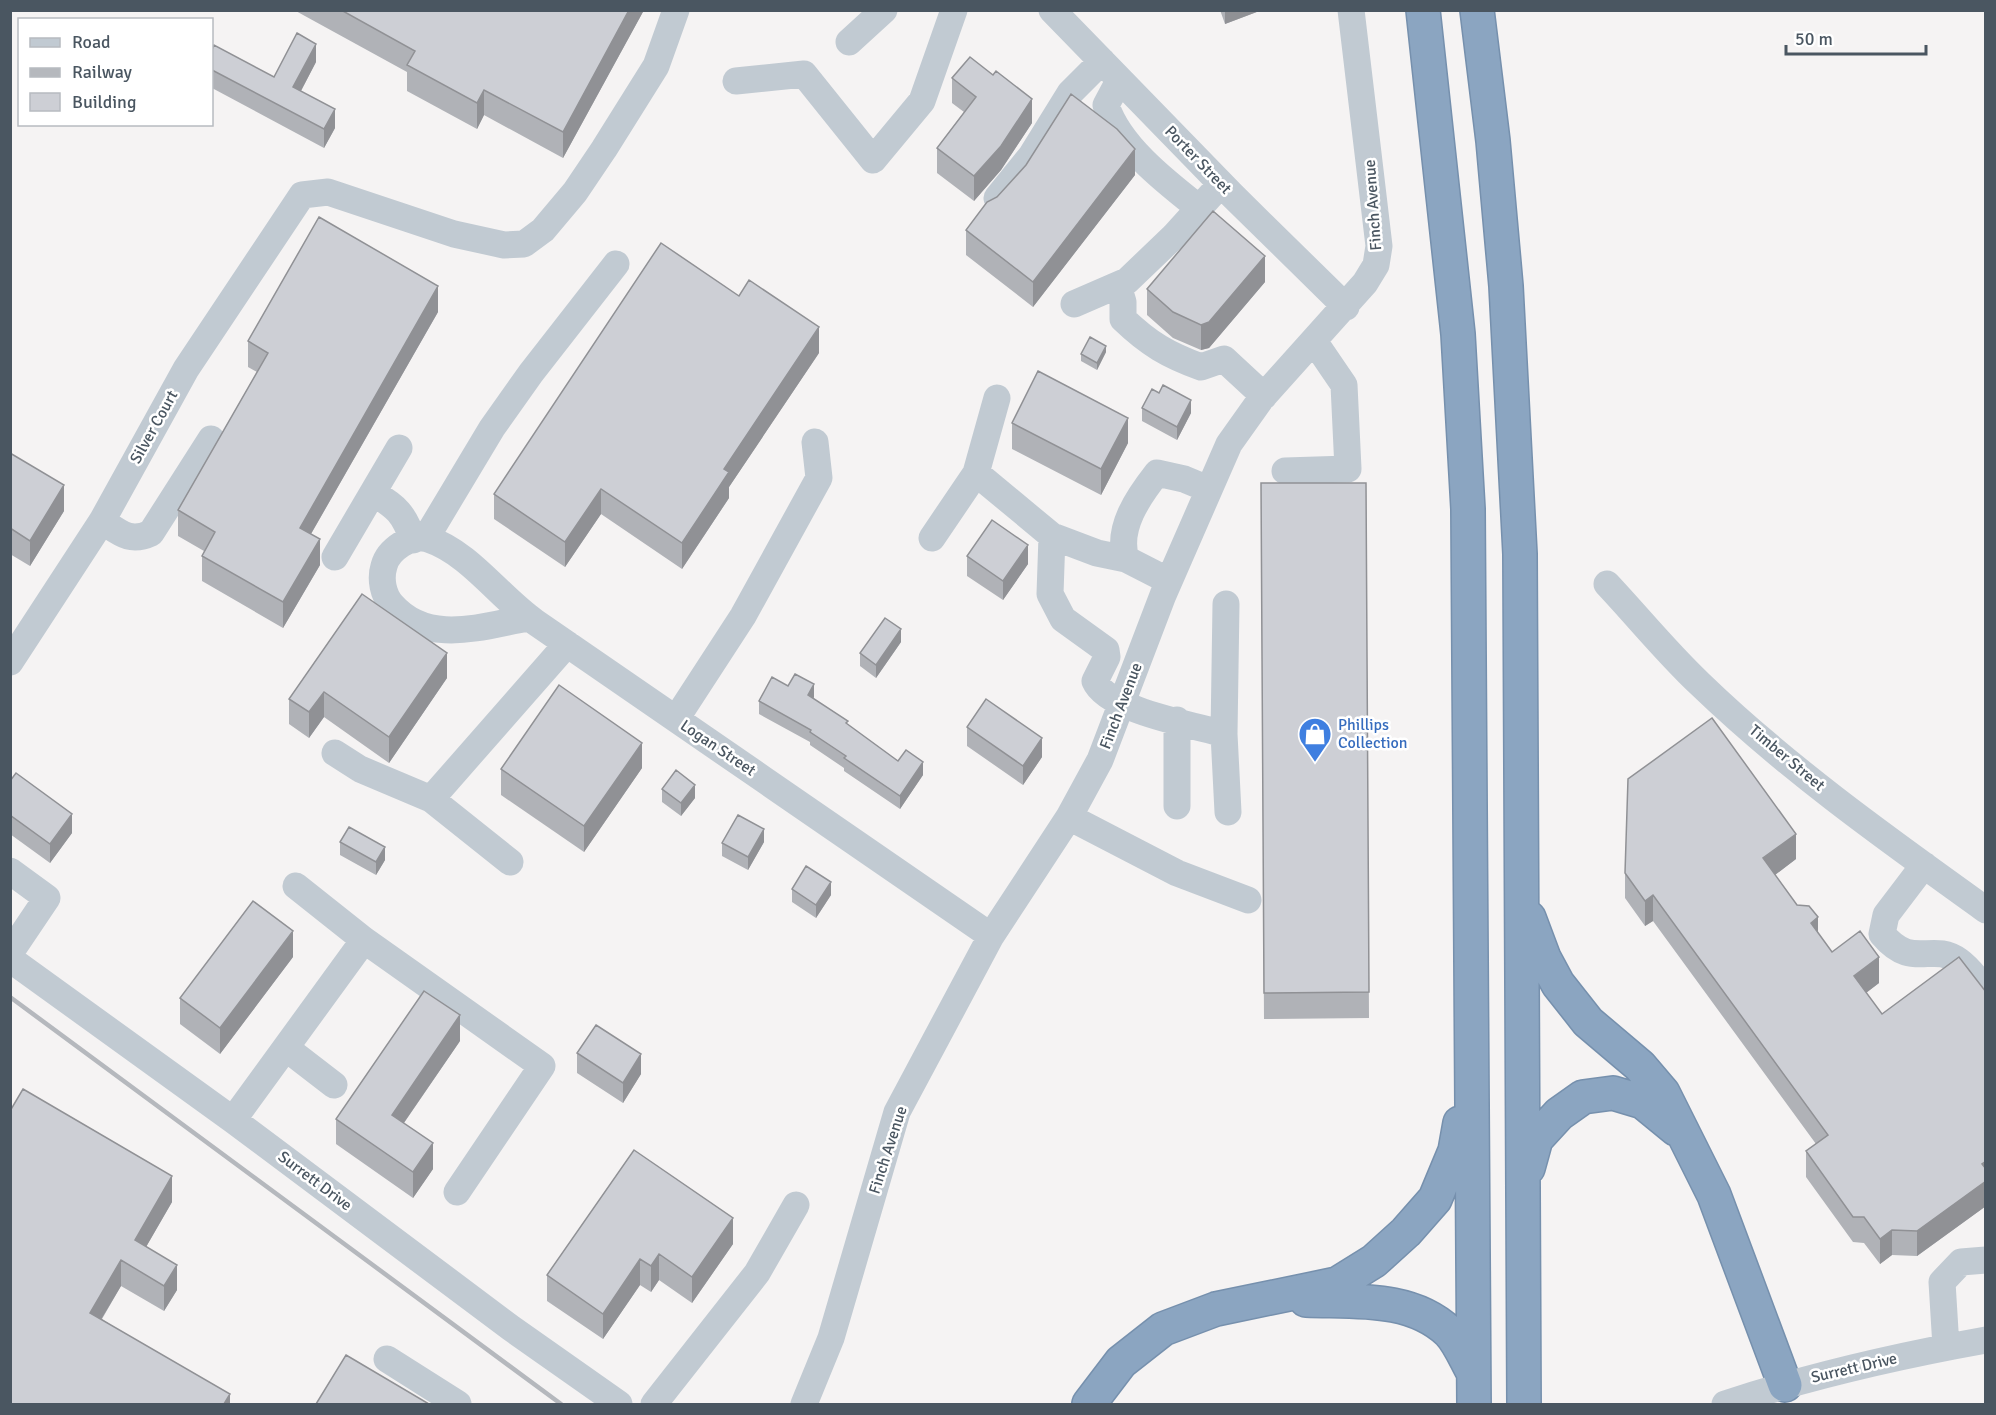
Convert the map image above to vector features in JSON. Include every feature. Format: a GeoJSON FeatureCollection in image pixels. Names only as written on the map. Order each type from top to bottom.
{"type":"FeatureCollection","features":[{"type":"Feature","properties":{"kind":"highway"},"geometry":{"type":"LineString","coordinates":[[1423,10],[1458,334],[1468,509],[1474,1389]]}},
{"type":"Feature","properties":{"kind":"highway"},"geometry":{"type":"LineString","coordinates":[[1477,10],[1506,286],[1520,554],[1524,1404]]}},
{"type":"Feature","properties":{"kind":"highway"},"geometry":{"type":"LineString","coordinates":[[1522,899],[1544,958],[1558,984],[1588,1022],[1640,1066],[1657,1086],[1714,1196],[1785,1385]]}},
{"type":"Feature","properties":{"kind":"highway"},"geometry":{"type":"LineString","coordinates":[[1089,1404],[1121,1362],[1163,1329],[1216,1309],[1337,1284],[1374,1261],[1406,1232],[1435,1198],[1455,1151],[1472,1056]]}},
{"type":"Feature","properties":{"kind":"highway"},"geometry":{"type":"LineString","coordinates":[[1522,1185],[1536,1139],[1558,1114],[1583,1097],[1613,1093],[1643,1102],[1684,1136]]}},
{"type":"Feature","properties":{"kind":"highway"},"geometry":{"type":"LineString","coordinates":[[1272,1298],[1394,1304],[1430,1317],[1451,1334],[1474,1389]]}},
{"type":"Feature","properties":{"kind":"street","name":"Silver Court"},"geometry":{"type":"LineString","coordinates":[[10,662],[102,521],[186,369],[302,195],[328,192],[454,234],[504,245],[524,244],[550,222],[575,192],[598,157],[656,66],[676,10]]}},
{"type":"Feature","properties":{"kind":"street"},"geometry":{"type":"LineString","coordinates":[[849,42],[884,10]]}},
{"type":"Feature","properties":{"kind":"street"},"geometry":{"type":"LineString","coordinates":[[736,81],[804,74],[873,159],[922,102],[954,10]]}},
{"type":"Feature","properties":{"kind":"street","name":"Finch Avenue"},"geometry":{"type":"LineString","coordinates":[[804,1404],[831,1338],[897,1112],[991,936],[1069,817],[1100,760],[1168,581],[1229,444],[1264,396],[1365,284],[1376,265],[1378,246],[1351,10]]}},
{"type":"Feature","properties":{"kind":"street","name":"Porter Street"},"geometry":{"type":"LineString","coordinates":[[1067,16],[1122,83],[1346,307]]}},
{"type":"Feature","properties":{"kind":"street"},"geometry":{"type":"LineString","coordinates":[[985,212],[1014,180],[1070,93],[1102,61]]}},
{"type":"Feature","properties":{"kind":"street"},"geometry":{"type":"LineString","coordinates":[[1122,83],[1114,90],[1106,105],[1113,125],[1167,183],[1199,208]]}},
{"type":"Feature","properties":{"kind":"street"},"geometry":{"type":"LineString","coordinates":[[1074,304],[1118,285],[1135,274],[1221,184]]}},
{"type":"Feature","properties":{"kind":"street"},"geometry":{"type":"LineString","coordinates":[[528,618],[452,631],[428,629],[409,621],[388,600],[381,579],[384,564],[390,552],[420,539],[492,428],[531,373],[616,264]]}},
{"type":"Feature","properties":{"kind":"street"},"geometry":{"type":"LineString","coordinates":[[1118,285],[1123,302],[1123,319],[1146,341],[1166,354],[1201,367],[1224,359],[1264,396]]}},
{"type":"Feature","properties":{"kind":"street"},"geometry":{"type":"LineString","coordinates":[[1285,471],[1348,469],[1344,385],[1314,341]]}},
{"type":"Feature","properties":{"kind":"street"},"geometry":{"type":"LineString","coordinates":[[932,538],[976,473],[997,398]]}},
{"type":"Feature","properties":{"kind":"street"},"geometry":{"type":"LineString","coordinates":[[102,521],[129,538],[140,538],[151,533],[211,439]]}},
{"type":"Feature","properties":{"kind":"street"},"geometry":{"type":"LineString","coordinates":[[676,719],[743,616],[819,478],[815,442]]}},
{"type":"Feature","properties":{"kind":"street"},"geometry":{"type":"LineString","coordinates":[[335,557],[399,448]]}},
{"type":"Feature","properties":{"kind":"street"},"geometry":{"type":"LineString","coordinates":[[976,473],[1052,536],[1097,553],[1126,559],[1168,581]]}},
{"type":"Feature","properties":{"kind":"street"},"geometry":{"type":"LineString","coordinates":[[1126,559],[1123,548],[1127,522],[1141,494],[1157,473],[1184,479],[1208,489]]}},
{"type":"Feature","properties":{"kind":"street"},"geometry":{"type":"LineString","coordinates":[[373,493],[390,503],[405,517],[420,539]]}},
{"type":"Feature","properties":{"kind":"street"},"geometry":{"type":"LineString","coordinates":[[1052,536],[1050,594],[1063,619],[1106,650],[1107,657],[1095,681],[1097,687],[1121,704],[1224,734]]}},
{"type":"Feature","properties":{"kind":"street","name":"Logan Street"},"geometry":{"type":"LineString","coordinates":[[420,539],[452,551],[528,618],[991,936]]}},
{"type":"Feature","properties":{"kind":"street","name":"Timber Street"},"geometry":{"type":"LineString","coordinates":[[1607,584],[1707,691],[1772,747],[1986,910]]}},
{"type":"Feature","properties":{"kind":"street"},"geometry":{"type":"LineString","coordinates":[[1226,604],[1224,734],[1228,812]]}},
{"type":"Feature","properties":{"kind":"street"},"geometry":{"type":"LineString","coordinates":[[431,799],[567,644]]}},
{"type":"Feature","properties":{"kind":"street"},"geometry":{"type":"LineString","coordinates":[[1177,720],[1177,806]]}},
{"type":"Feature","properties":{"kind":"street"},"geometry":{"type":"LineString","coordinates":[[335,753],[360,769],[431,799],[510,862]]}},
{"type":"Feature","properties":{"kind":"street"},"geometry":{"type":"LineString","coordinates":[[1069,817],[1177,873],[1248,900]]}},
{"type":"Feature","properties":{"kind":"street"},"geometry":{"type":"LineString","coordinates":[[1924,865],[1886,915],[1882,934],[1893,947],[1909,955],[1932,953],[1959,960],[1986,989]]}},
{"type":"Feature","properties":{"kind":"street"},"geometry":{"type":"LineString","coordinates":[[10,871],[47,898],[10,953]]}},
{"type":"Feature","properties":{"kind":"street"},"geometry":{"type":"LineString","coordinates":[[296,886],[364,940],[542,1066],[457,1192]]}},
{"type":"Feature","properties":{"kind":"street"},"geometry":{"type":"LineString","coordinates":[[233,1120],[364,940]]}},
{"type":"Feature","properties":{"kind":"street","name":"Surrett Drive"},"geometry":{"type":"LineString","coordinates":[[10,959],[233,1120],[511,1328],[619,1404]]}},
{"type":"Feature","properties":{"kind":"street"},"geometry":{"type":"LineString","coordinates":[[286,1048],[334,1085]]}},
{"type":"Feature","properties":{"kind":"street"},"geometry":{"type":"LineString","coordinates":[[654,1404],[757,1273],[796,1205]]}},
{"type":"Feature","properties":{"kind":"street"},"geometry":{"type":"LineString","coordinates":[[1946,1347],[1942,1282],[1961,1262],[1986,1260]]}},
{"type":"Feature","properties":{"kind":"street","name":"Surrett Drive"},"geometry":{"type":"LineString","coordinates":[[1725,1404],[1785,1385],[1946,1347],[1986,1340]]}},
{"type":"Feature","properties":{"kind":"street"},"geometry":{"type":"LineString","coordinates":[[387,1359],[458,1404]]}},
{"type":"Feature","properties":{"kind":"building"},"geometry":{"type":"Polygon","coordinates":[[[341,10],[629,10],[563,132],[484,90],[477,103],[407,65],[415,51],[341,10]]]}},
{"type":"Feature","properties":{"kind":"building"},"geometry":{"type":"Polygon","coordinates":[[[297,33],[316,44],[293,87],[335,109],[324,129],[213,71],[214,45],[274,77],[297,33]]]}},
{"type":"Feature","properties":{"kind":"building"},"geometry":{"type":"Polygon","coordinates":[[[970,57],[993,75],[996,71],[1032,99],[1001,146],[974,176],[937,148],[976,97],[952,78],[970,57]]]}},
{"type":"Feature","properties":{"kind":"building"},"geometry":{"type":"Polygon","coordinates":[[[1071,94],[1117,129],[1135,149],[1033,282],[966,230],[987,202],[997,197],[1026,165],[1071,94]]]}},
{"type":"Feature","properties":{"kind":"building"},"geometry":{"type":"Polygon","coordinates":[[[1213,211],[1265,256],[1209,322],[1201,325],[1173,312],[1147,289],[1213,211]]]}},
{"type":"Feature","properties":{"kind":"building"},"geometry":{"type":"Polygon","coordinates":[[[319,217],[438,286],[300,528],[320,539],[283,602],[202,556],[215,532],[178,510],[268,353],[248,341],[319,217]]]}},
{"type":"Feature","properties":{"kind":"building"},"geometry":{"type":"Polygon","coordinates":[[[661,243],[739,296],[749,280],[819,327],[724,469],[729,472],[682,543],[601,489],[565,542],[494,494],[661,243]]]}},
{"type":"Feature","properties":{"kind":"building"},"geometry":{"type":"Polygon","coordinates":[[[1090,337],[1106,346],[1097,363],[1081,354],[1090,337]]]}},
{"type":"Feature","properties":{"kind":"building"},"geometry":{"type":"Polygon","coordinates":[[[1038,371],[1128,418],[1101,469],[1012,423],[1038,371]]]}},
{"type":"Feature","properties":{"kind":"building"},"geometry":{"type":"Polygon","coordinates":[[[1163,385],[1191,400],[1177,427],[1142,408],[1152,389],[1159,393],[1163,385]]]}},
{"type":"Feature","properties":{"kind":"building"},"geometry":{"type":"Polygon","coordinates":[[[10,453],[64,485],[30,541],[10,528],[10,453]]]}},
{"type":"Feature","properties":{"kind":"building","name":"Phillips Collection"},"geometry":{"type":"Polygon","coordinates":[[[1261,483],[1366,483],[1369,992],[1264,993],[1261,483]]]}},
{"type":"Feature","properties":{"kind":"building"},"geometry":{"type":"Polygon","coordinates":[[[992,520],[1028,545],[1003,581],[967,556],[992,520]]]}},
{"type":"Feature","properties":{"kind":"building"},"geometry":{"type":"Polygon","coordinates":[[[362,594],[447,653],[389,737],[324,692],[309,712],[289,699],[362,594]]]}},
{"type":"Feature","properties":{"kind":"building"},"geometry":{"type":"Polygon","coordinates":[[[885,618],[901,629],[876,665],[860,653],[885,618]]]}},
{"type":"Feature","properties":{"kind":"building"},"geometry":{"type":"Polygon","coordinates":[[[795,674],[814,684],[808,695],[848,721],[846,723],[898,761],[906,750],[923,762],[900,796],[844,758],[846,756],[810,732],[811,730],[759,701],[772,677],[788,686],[795,674]]]}},
{"type":"Feature","properties":{"kind":"building"},"geometry":{"type":"Polygon","coordinates":[[[559,685],[642,743],[584,826],[501,769],[559,685]]]}},
{"type":"Feature","properties":{"kind":"building"},"geometry":{"type":"Polygon","coordinates":[[[986,699],[1042,738],[1023,766],[967,727],[986,699]]]}},
{"type":"Feature","properties":{"kind":"building"},"geometry":{"type":"Polygon","coordinates":[[[1712,718],[1796,834],[1763,858],[1797,905],[1809,906],[1818,917],[1811,923],[1832,952],[1860,931],[1879,957],[1854,976],[1882,1014],[1959,957],[1986,992],[1986,1161],[1982,1164],[1986,1169],[1986,1181],[1917,1231],[1892,1230],[1880,1239],[1864,1217],[1853,1217],[1806,1151],[1828,1135],[1653,895],[1645,901],[1625,873],[1628,779],[1712,718]]]}},
{"type":"Feature","properties":{"kind":"building"},"geometry":{"type":"Polygon","coordinates":[[[676,770],[695,785],[681,803],[662,789],[676,770]]]}},
{"type":"Feature","properties":{"kind":"building"},"geometry":{"type":"Polygon","coordinates":[[[16,773],[72,814],[50,844],[10,815],[10,781],[16,773]]]}},
{"type":"Feature","properties":{"kind":"building"},"geometry":{"type":"Polygon","coordinates":[[[738,815],[764,829],[748,857],[722,843],[738,815]]]}},
{"type":"Feature","properties":{"kind":"building"},"geometry":{"type":"Polygon","coordinates":[[[349,827],[385,847],[376,862],[340,842],[349,827]]]}},
{"type":"Feature","properties":{"kind":"building"},"geometry":{"type":"Polygon","coordinates":[[[806,866],[831,882],[816,905],[792,889],[806,866]]]}},
{"type":"Feature","properties":{"kind":"building"},"geometry":{"type":"Polygon","coordinates":[[[253,901],[293,931],[220,1028],[180,998],[253,901]]]}},
{"type":"Feature","properties":{"kind":"building"},"geometry":{"type":"Polygon","coordinates":[[[424,991],[460,1015],[392,1115],[433,1143],[413,1172],[336,1119],[424,991]]]}},
{"type":"Feature","properties":{"kind":"building"},"geometry":{"type":"Polygon","coordinates":[[[596,1025],[641,1054],[623,1083],[577,1053],[596,1025]]]}},
{"type":"Feature","properties":{"kind":"building"},"geometry":{"type":"Polygon","coordinates":[[[23,1089],[172,1176],[135,1240],[177,1265],[164,1286],[121,1260],[90,1313],[230,1394],[224,1404],[10,1404],[10,1111],[23,1089]]]}},
{"type":"Feature","properties":{"kind":"building"},"geometry":{"type":"Polygon","coordinates":[[[634,1150],[733,1218],[692,1277],[659,1254],[651,1266],[640,1259],[603,1314],[547,1275],[634,1150]]]}},
{"type":"Feature","properties":{"kind":"building"},"geometry":{"type":"Polygon","coordinates":[[[346,1355],[429,1404],[316,1404],[346,1355]]]}},
{"type":"Feature","properties":{"kind":"railway"},"geometry":{"type":"LineString","coordinates":[[10,997],[561,1404]]}},
{"type":"Feature","properties":{"kind":"place","name":"Phillips Collection"},"geometry":{"type":"Point","coordinates":[1315,763]}}]}
